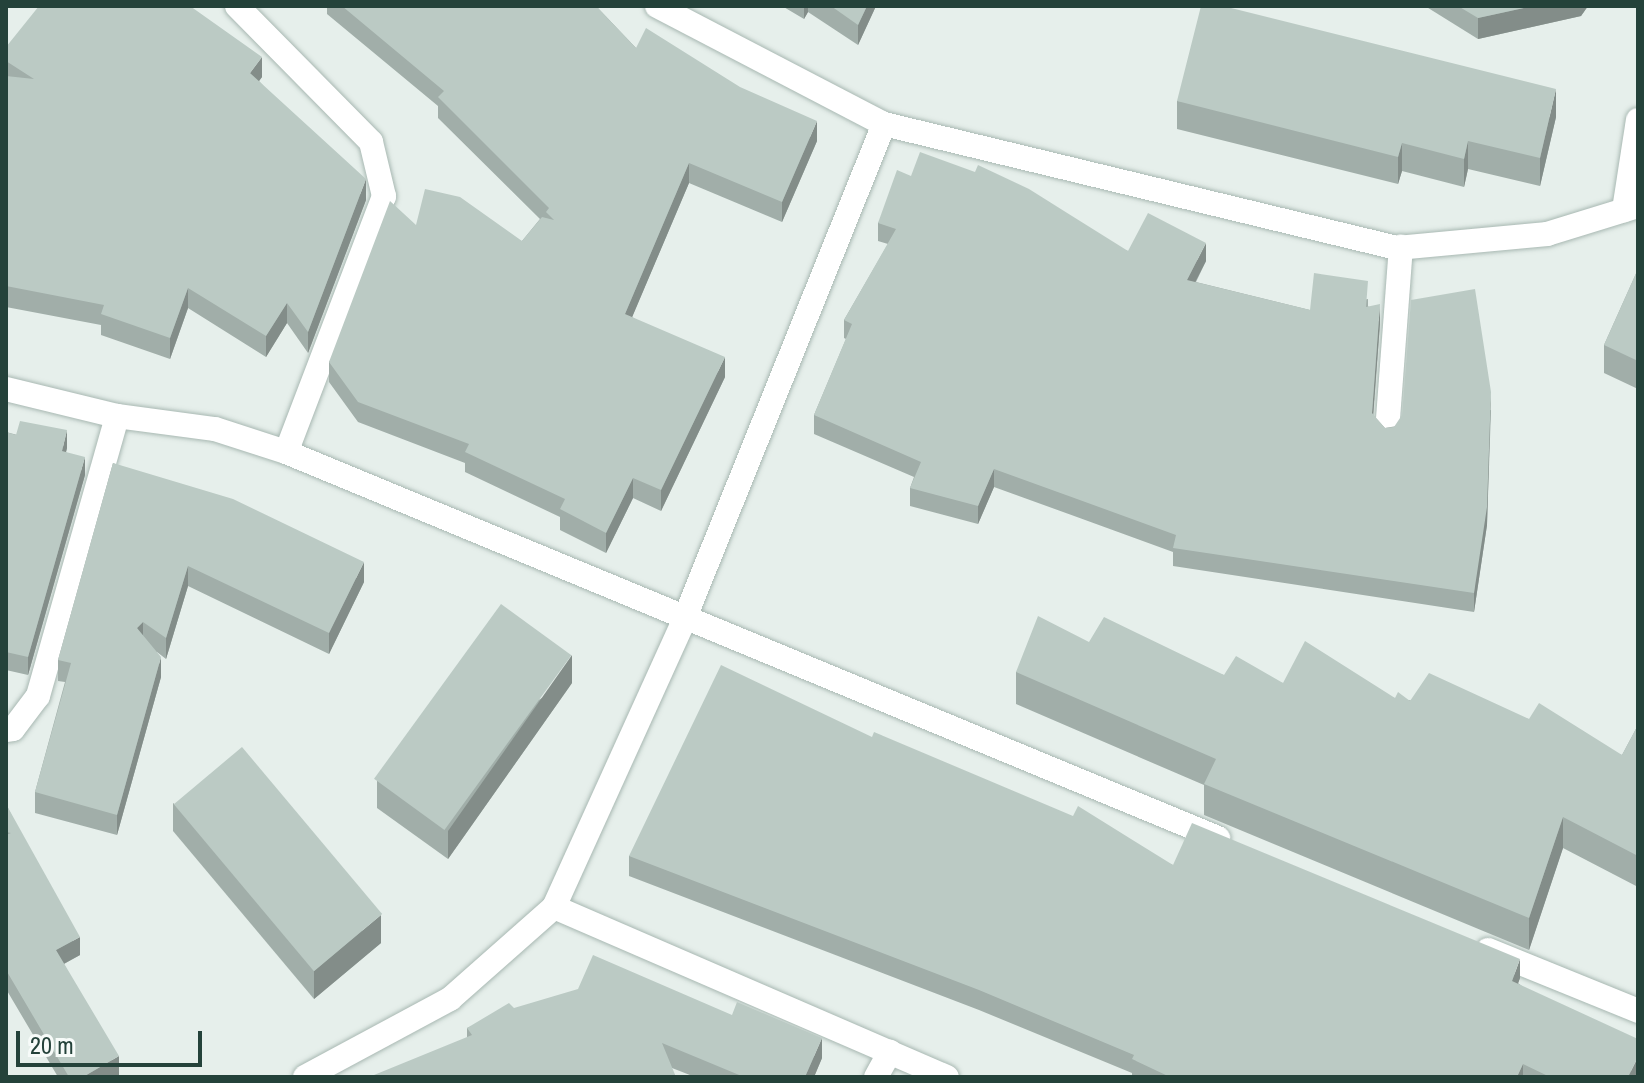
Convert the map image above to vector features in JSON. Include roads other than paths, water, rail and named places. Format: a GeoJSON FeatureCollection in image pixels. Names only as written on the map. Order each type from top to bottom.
{"type":"FeatureCollection","features":[{"type":"Feature","properties":{"kind":"street"},"geometry":{"type":"LineString","coordinates":[[237,6],[371,142],[384,196],[286,452]]}},
{"type":"Feature","properties":{"kind":"street"},"geometry":{"type":"LineString","coordinates":[[657,6],[884,124],[1401,247],[1547,234],[1631,208],[1638,120]]}},
{"type":"Feature","properties":{"kind":"street"},"geometry":{"type":"LineString","coordinates":[[305,1077],[450,999],[554,907],[684,620],[884,124]]}},
{"type":"Feature","properties":{"kind":"street"},"geometry":{"type":"LineString","coordinates":[[1387,432],[1401,247]]}},
{"type":"Feature","properties":{"kind":"street"},"geometry":{"type":"LineString","coordinates":[[6,389],[117,416],[215,429],[286,452],[684,620],[1242,848]]}},
{"type":"Feature","properties":{"kind":"street"},"geometry":{"type":"LineString","coordinates":[[6,730],[13,729],[38,696],[117,416]]}},
{"type":"Feature","properties":{"kind":"street"},"geometry":{"type":"LineString","coordinates":[[554,907],[947,1077]]}},
{"type":"Feature","properties":{"kind":"street"},"geometry":{"type":"LineString","coordinates":[[1462,939],[1638,1011]]}},
{"type":"Feature","properties":{"kind":"street"},"geometry":{"type":"LineString","coordinates":[[876,1077],[890,1052]]}}]}
